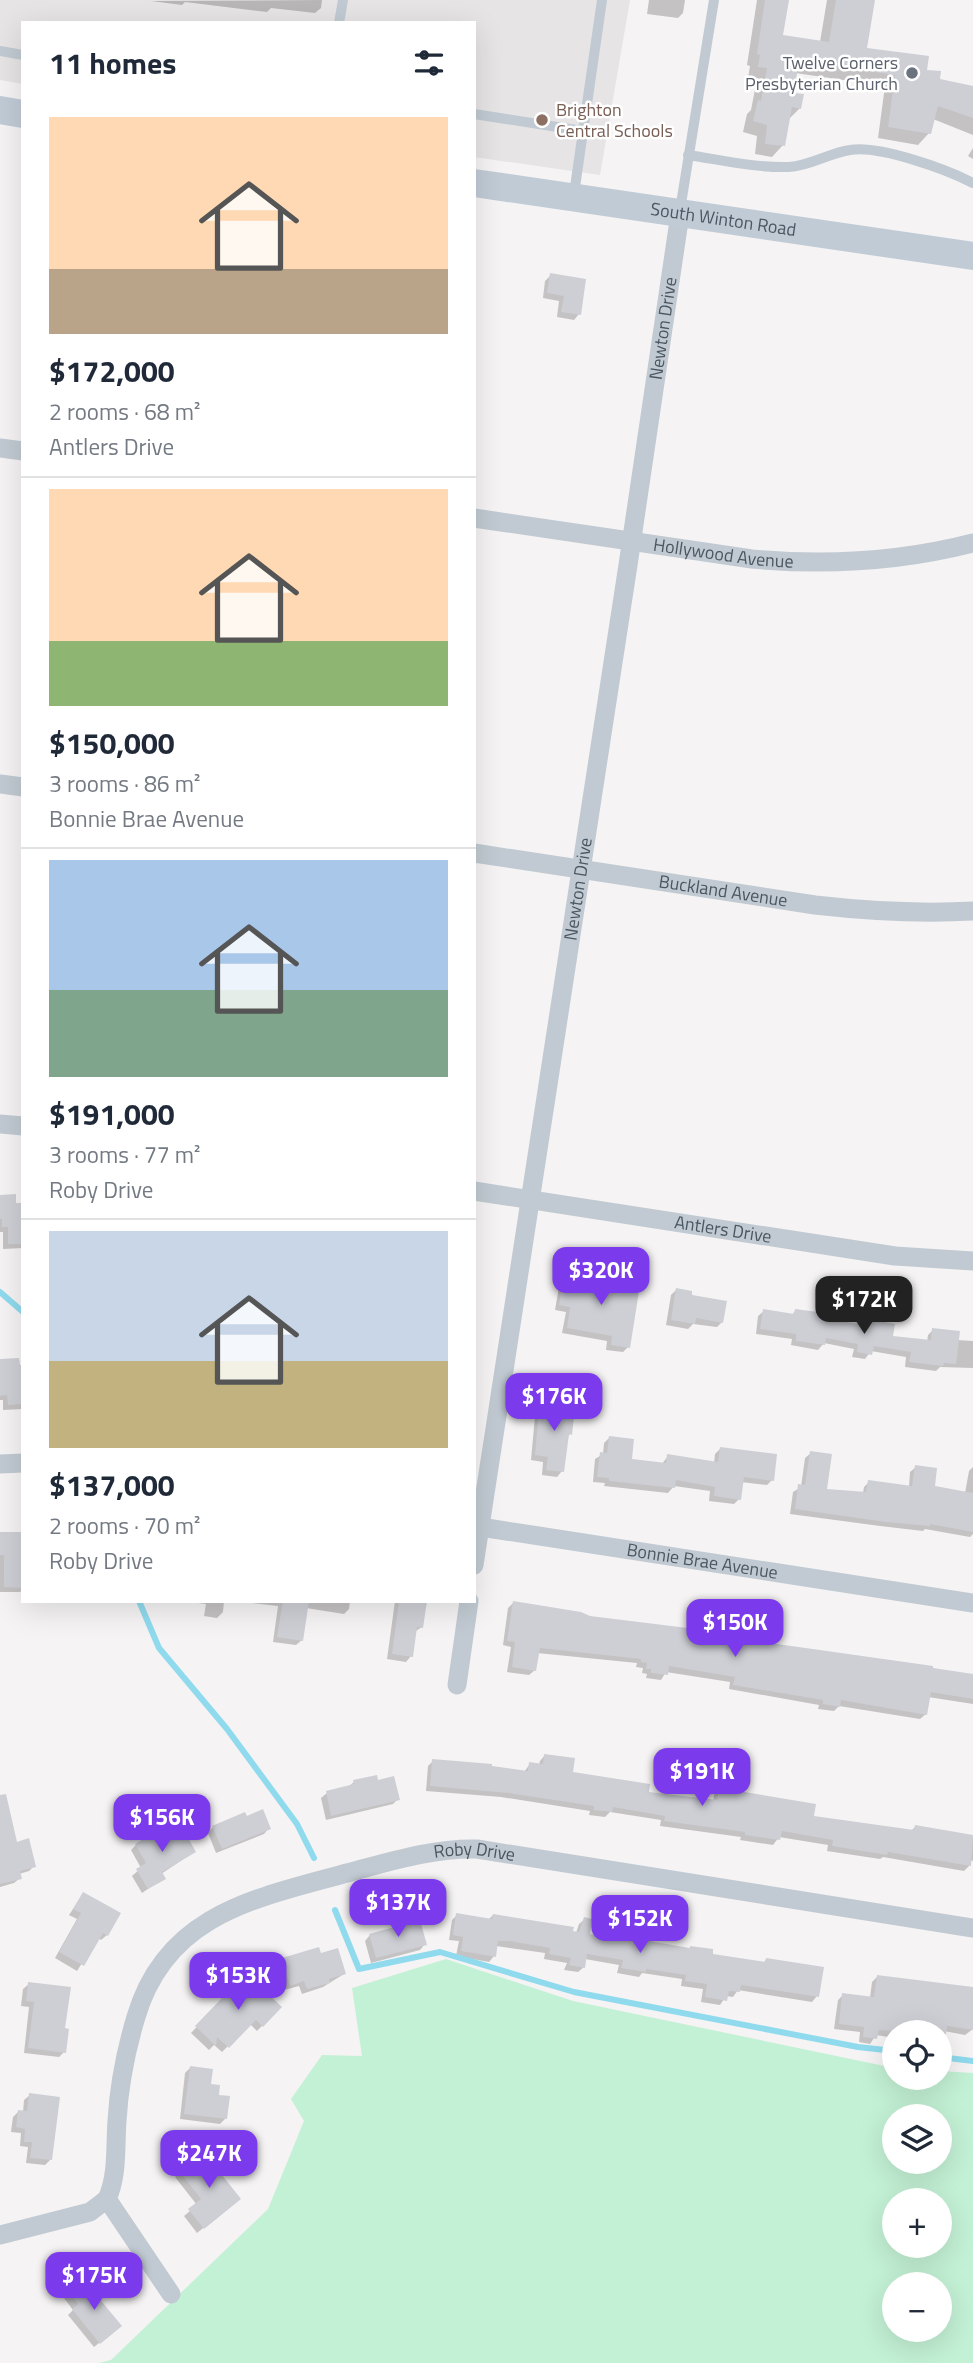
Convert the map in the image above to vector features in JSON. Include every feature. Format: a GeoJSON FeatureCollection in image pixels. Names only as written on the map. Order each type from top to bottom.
{"type":"FeatureCollection","features":[{"type":"Feature","properties":{"kind":"main road"},"geometry":{"type":"LineString","coordinates":[[0,110],[21,114]]}},
{"type":"Feature","properties":{"kind":"main road","name":"South Winton Road"},"geometry":{"type":"LineString","coordinates":[[476,183],[973,256]]}},
{"type":"Feature","properties":{"kind":"street","name":"Newton Drive"},"geometry":{"type":"LineString","coordinates":[[477,1527],[531,1199],[680,214]]}},
{"type":"Feature","properties":{"kind":"street"},"geometry":{"type":"LineString","coordinates":[[0,448],[21,452]]}},
{"type":"Feature","properties":{"kind":"street","name":"Hollywood Avenue"},"geometry":{"type":"LineString","coordinates":[[476,518],[752,559],[826,564],[888,560],[973,543]]}},
{"type":"Feature","properties":{"kind":"street"},"geometry":{"type":"LineString","coordinates":[[0,784],[21,787]]}},
{"type":"Feature","properties":{"kind":"street","name":"Buckland Avenue"},"geometry":{"type":"LineString","coordinates":[[476,853],[847,909],[932,913],[973,911]]}},
{"type":"Feature","properties":{"kind":"street"},"geometry":{"type":"LineString","coordinates":[[0,1124],[21,1126]]}},
{"type":"Feature","properties":{"kind":"street","name":"Antlers Drive"},"geometry":{"type":"LineString","coordinates":[[476,1191],[895,1256],[973,1261]]}},
{"type":"Feature","properties":{"kind":"street"},"geometry":{"type":"LineString","coordinates":[[0,1464],[21,1462]]}},
{"type":"Feature","properties":{"kind":"street","name":"Bonnie Brae Avenue"},"geometry":{"type":"LineString","coordinates":[[477,1527],[973,1603]]}},
{"type":"Feature","properties":{"kind":"street"},"geometry":{"type":"LineString","coordinates":[[457,1685],[469,1603]]}},
{"type":"Feature","properties":{"kind":"street","name":"Roby Drive"},"geometry":{"type":"LineString","coordinates":[[107,2199],[114,2173],[117,2120],[128,2047],[145,1992],[169,1954],[187,1936],[209,1919],[255,1898],[391,1861],[444,1850],[477,1849],[973,1928]]}},
{"type":"Feature","properties":{"kind":"street"},"geometry":{"type":"LineString","coordinates":[[0,2235],[90,2212],[107,2199],[171,2294]]}},
{"type":"Feature","properties":{"kind":"lane"},"geometry":{"type":"LineString","coordinates":[[339,21],[343,0]]}},
{"type":"Feature","properties":{"kind":"lane"},"geometry":{"type":"LineString","coordinates":[[573,198],[602,0]]}},
{"type":"Feature","properties":{"kind":"lane"},"geometry":{"type":"LineString","coordinates":[[680,214],[714,0]]}},
{"type":"Feature","properties":{"kind":"lane"},"geometry":{"type":"LineString","coordinates":[[0,51],[21,55]]}},
{"type":"Feature","properties":{"kind":"lane"},"geometry":{"type":"LineString","coordinates":[[476,114],[583,131]]}},
{"type":"Feature","properties":{"kind":"lane"},"geometry":{"type":"LineString","coordinates":[[688,155],[769,167],[792,167],[842,151],[864,150],[920,163],[973,183]]}},
{"type":"Feature","properties":{"kind":"shaded area","name":"Brighton Central Schools"},"geometry":{"type":"Polygon","coordinates":[[[0,0],[630,0],[600,175],[476,157],[476,21],[21,21],[21,84],[0,80],[0,0]]]}},
{"type":"Feature","properties":{"kind":"green space"},"geometry":{"type":"Polygon","coordinates":[[[446,1959],[573,2001],[882,2065],[882,2090],[952,2090],[952,2072],[973,2073],[973,2363],[99,2363],[111,2360],[268,2209],[304,2121],[291,2099],[322,2055],[362,2056],[352,1988],[446,1959]]]}},
{"type":"Feature","properties":{"kind":"building","name":"Twelve Corners Presbyterian Church"},"geometry":{"type":"Polygon","coordinates":[[[765,0],[789,0],[783,35],[829,42],[836,0],[875,0],[867,48],[929,56],[927,70],[941,71],[940,79],[973,86],[973,118],[938,106],[931,134],[888,127],[895,75],[799,61],[794,93],[804,94],[801,109],[792,107],[785,146],[765,144],[767,125],[753,121],[758,100],[761,101],[767,68],[758,67],[760,55],[757,54],[765,0]]]}},
{"type":"Feature","properties":{"kind":"building"},"geometry":{"type":"Polygon","coordinates":[[[550,273],[586,279],[581,315],[561,312],[564,296],[547,293],[550,273]]]}},
{"type":"Feature","properties":{"kind":"building"},"geometry":{"type":"Polygon","coordinates":[[[16,1194],[16,1203],[21,1203],[21,1244],[8,1244],[8,1227],[2,1227],[0,1219],[0,1195],[16,1194]]]}},
{"type":"Feature","properties":{"kind":"building"},"geometry":{"type":"Polygon","coordinates":[[[564,1274],[640,1285],[630,1348],[611,1345],[612,1336],[567,1328],[570,1307],[559,1305],[564,1274]]]}},
{"type":"Feature","properties":{"kind":"building"},"geometry":{"type":"Polygon","coordinates":[[[676,1288],[692,1291],[692,1295],[727,1301],[723,1323],[696,1318],[695,1324],[671,1320],[676,1288]]]}},
{"type":"Feature","properties":{"kind":"building"},"geometry":{"type":"Polygon","coordinates":[[[763,1309],[794,1314],[795,1309],[825,1313],[825,1318],[863,1325],[864,1318],[895,1324],[893,1336],[931,1340],[932,1328],[960,1331],[956,1364],[944,1363],[943,1366],[909,1362],[911,1352],[874,1346],[872,1355],[857,1352],[858,1344],[826,1338],[825,1345],[796,1341],[796,1334],[760,1329],[763,1309]]]}},
{"type":"Feature","properties":{"kind":"building"},"geometry":{"type":"Polygon","coordinates":[[[19,1358],[21,1404],[8,1405],[7,1395],[0,1396],[0,1359],[19,1358]]]}},
{"type":"Feature","properties":{"kind":"building"},"geometry":{"type":"Polygon","coordinates":[[[540,1398],[571,1402],[569,1415],[574,1416],[564,1472],[546,1470],[548,1457],[535,1455],[540,1398]]]}},
{"type":"Feature","properties":{"kind":"building"},"geometry":{"type":"Polygon","coordinates":[[[609,1436],[634,1439],[632,1459],[666,1463],[667,1454],[718,1462],[720,1447],[777,1454],[774,1481],[744,1477],[741,1500],[714,1496],[715,1487],[676,1480],[675,1488],[609,1481],[609,1478],[597,1477],[600,1452],[607,1453],[609,1436]]]}},
{"type":"Feature","properties":{"kind":"building"},"geometry":{"type":"Polygon","coordinates":[[[810,1451],[832,1454],[827,1489],[866,1492],[868,1480],[912,1486],[915,1465],[937,1468],[935,1486],[973,1493],[973,1532],[930,1524],[886,1522],[795,1509],[798,1484],[805,1485],[810,1451]]]}},
{"type":"Feature","properties":{"kind":"building"},"geometry":{"type":"Polygon","coordinates":[[[0,1532],[21,1532],[21,1588],[4,1587],[4,1555],[0,1555],[0,1532]]]}},
{"type":"Feature","properties":{"kind":"building"},"geometry":{"type":"Polygon","coordinates":[[[513,1601],[581,1612],[590,1616],[720,1632],[719,1634],[763,1642],[973,1674],[973,1699],[931,1692],[927,1715],[841,1700],[840,1707],[823,1704],[823,1700],[733,1685],[735,1677],[669,1666],[668,1675],[651,1673],[651,1669],[646,1669],[647,1663],[641,1662],[641,1659],[540,1648],[536,1671],[512,1667],[515,1642],[507,1641],[513,1601]]]}},
{"type":"Feature","properties":{"kind":"building"},"geometry":{"type":"Polygon","coordinates":[[[283,1603],[309,1603],[303,1641],[277,1637],[283,1603]]]}},
{"type":"Feature","properties":{"kind":"building"},"geometry":{"type":"Polygon","coordinates":[[[399,1603],[427,1603],[423,1628],[417,1627],[413,1657],[392,1654],[399,1603]]]}},
{"type":"Feature","properties":{"kind":"building"},"geometry":{"type":"Polygon","coordinates":[[[544,1754],[575,1758],[573,1772],[650,1784],[649,1792],[717,1800],[719,1788],[816,1804],[814,1816],[914,1830],[915,1825],[973,1835],[971,1866],[832,1846],[833,1840],[782,1831],[780,1840],[745,1835],[745,1832],[664,1821],[665,1816],[613,1807],[612,1812],[594,1810],[594,1806],[508,1793],[430,1786],[432,1759],[492,1764],[528,1771],[529,1762],[543,1764],[544,1754]]]}},
{"type":"Feature","properties":{"kind":"building"},"geometry":{"type":"Polygon","coordinates":[[[377,1775],[378,1780],[394,1776],[400,1800],[331,1816],[326,1791],[354,1784],[353,1780],[377,1775]]]}},
{"type":"Feature","properties":{"kind":"building"},"geometry":{"type":"Polygon","coordinates":[[[6,1794],[17,1842],[29,1838],[36,1867],[20,1871],[22,1879],[0,1884],[0,1795],[6,1794]]]}},
{"type":"Feature","properties":{"kind":"building"},"geometry":{"type":"Polygon","coordinates":[[[263,1809],[271,1829],[222,1849],[212,1826],[245,1812],[247,1816],[263,1809]]]}},
{"type":"Feature","properties":{"kind":"building"},"geometry":{"type":"Polygon","coordinates":[[[169,1823],[175,1834],[183,1829],[196,1852],[162,1872],[166,1879],[148,1889],[136,1869],[146,1863],[135,1844],[169,1823]]]}},
{"type":"Feature","properties":{"kind":"building"},"geometry":{"type":"Polygon","coordinates":[[[83,1892],[121,1913],[108,1936],[103,1933],[84,1966],[59,1952],[81,1913],[73,1909],[83,1892]]]}},
{"type":"Feature","properties":{"kind":"building"},"geometry":{"type":"Polygon","coordinates":[[[456,1913],[492,1919],[493,1914],[574,1927],[573,1931],[579,1932],[584,1917],[592,1919],[590,1934],[609,1937],[610,1930],[649,1937],[649,1941],[713,1949],[713,1954],[765,1962],[766,1958],[824,1967],[819,1997],[741,1985],[740,1992],[729,1991],[727,2001],[705,1997],[707,1984],[685,1981],[686,1975],[621,1968],[623,1960],[587,1954],[585,1968],[569,1965],[571,1958],[549,1954],[550,1948],[509,1941],[498,1941],[496,1957],[461,1951],[463,1937],[453,1935],[456,1913]]]}},
{"type":"Feature","properties":{"kind":"building"},"geometry":{"type":"Polygon","coordinates":[[[420,1920],[427,1945],[376,1958],[369,1934],[420,1920]]]}},
{"type":"Feature","properties":{"kind":"building"},"geometry":{"type":"Polygon","coordinates":[[[319,1947],[321,1953],[338,1948],[346,1974],[329,1979],[330,1983],[307,1989],[304,1981],[290,1986],[282,1958],[319,1947]]]}},
{"type":"Feature","properties":{"kind":"building"},"geometry":{"type":"Polygon","coordinates":[[[246,1973],[282,2007],[263,2027],[256,2020],[229,2048],[217,2037],[216,2046],[195,2026],[246,1973]]]}},
{"type":"Feature","properties":{"kind":"building"},"geometry":{"type":"Polygon","coordinates":[[[877,1975],[973,1987],[973,2030],[952,2027],[952,2020],[882,2020],[882,2030],[879,2030],[877,2039],[863,2037],[864,2027],[839,2024],[842,1993],[874,1997],[877,1975]]]}},
{"type":"Feature","properties":{"kind":"building"},"geometry":{"type":"Polygon","coordinates":[[[28,1982],[71,1987],[65,2028],[69,2029],[66,2053],[28,2048],[34,2002],[26,2001],[28,1982]]]}},
{"type":"Feature","properties":{"kind":"building"},"geometry":{"type":"Polygon","coordinates":[[[190,2066],[213,2069],[211,2084],[220,2085],[219,2095],[230,2096],[227,2119],[184,2114],[190,2066]]]}},
{"type":"Feature","properties":{"kind":"building"},"geometry":{"type":"Polygon","coordinates":[[[29,2093],[60,2097],[52,2160],[30,2158],[32,2142],[24,2142],[25,2129],[16,2127],[18,2110],[27,2111],[29,2093]]]}},
{"type":"Feature","properties":{"kind":"building"},"geometry":{"type":"Polygon","coordinates":[[[203,2151],[241,2199],[204,2229],[188,2209],[201,2199],[179,2171],[203,2151]]]}},
{"type":"Feature","properties":{"kind":"building"},"geometry":{"type":"Polygon","coordinates":[[[83,2279],[122,2326],[100,2344],[72,2309],[78,2304],[68,2291],[83,2279]]]}},
{"type":"Feature","properties":{"kind":"waterway"},"geometry":{"type":"LineString","coordinates":[[0,1292],[21,1310]]}},
{"type":"Feature","properties":{"kind":"waterway"},"geometry":{"type":"LineString","coordinates":[[140,1603],[159,1648],[227,1729],[297,1824],[314,1858]]}},
{"type":"Feature","properties":{"kind":"waterway"},"geometry":{"type":"LineString","coordinates":[[335,1910],[359,1969],[440,1952],[574,1992],[882,2050]]}},
{"type":"Feature","properties":{"kind":"waterway"},"geometry":{"type":"LineString","coordinates":[[952,2058],[973,2061]]}},
{"type":"Feature","properties":{"kind":"place","name":"Twelve Corners Presbyterian Church"},"geometry":{"type":"Point","coordinates":[912,73]}},
{"type":"Feature","properties":{"kind":"place","name":"Brighton Central Schools"},"geometry":{"type":"Point","coordinates":[542,120]}}]}
